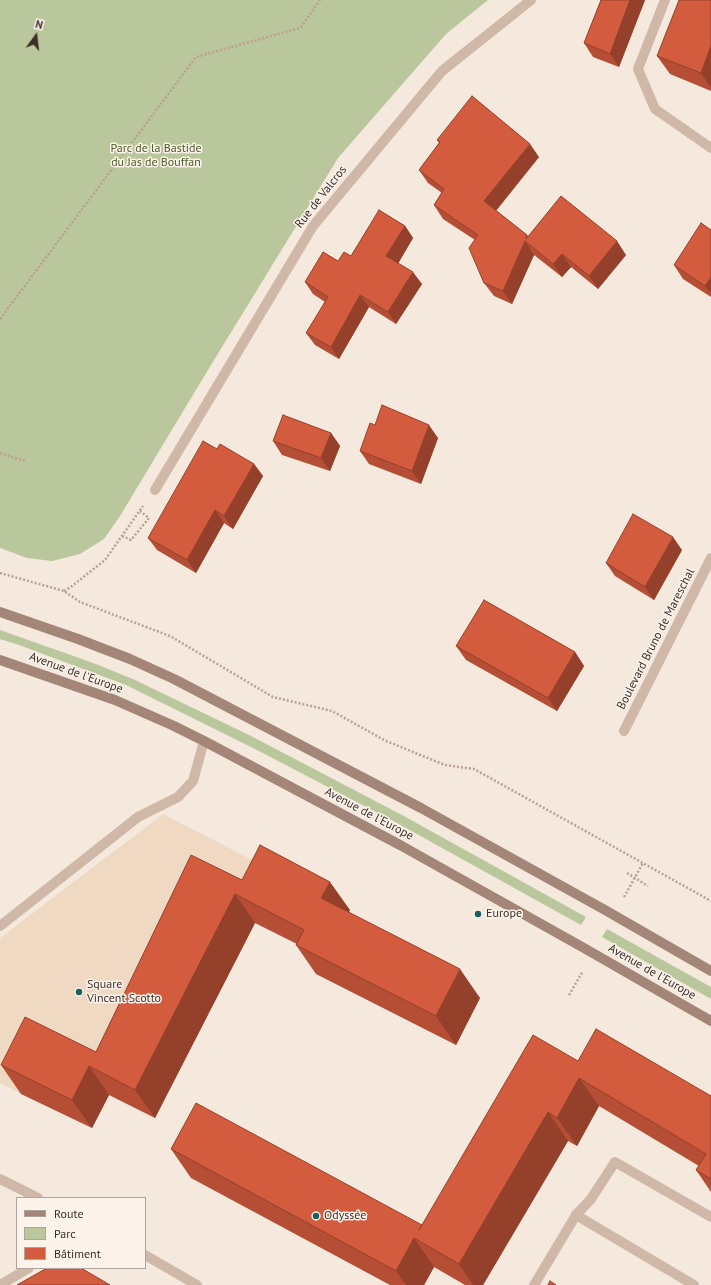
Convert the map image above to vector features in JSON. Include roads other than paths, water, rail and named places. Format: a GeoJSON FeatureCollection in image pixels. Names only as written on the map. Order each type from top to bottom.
{"type":"FeatureCollection","features":[{"type":"Feature","properties":{"kind":"main road"},"geometry":{"type":"LineString","coordinates":[[0,612],[130,659],[174,679],[420,808],[598,906],[711,971]]}},
{"type":"Feature","properties":{"kind":"main road","name":"Avenue de l'Europe"},"geometry":{"type":"LineString","coordinates":[[0,660],[115,700],[204,741],[400,845],[711,1021]]}},
{"type":"Feature","properties":{"kind":"street","name":"Rue de Valcros"},"geometry":{"type":"LineString","coordinates":[[155,490],[313,226],[442,71],[531,0]]}},
{"type":"Feature","properties":{"kind":"street"},"geometry":{"type":"LineString","coordinates":[[665,0],[638,69],[655,109],[711,148]]}},
{"type":"Feature","properties":{"kind":"street","name":"Boulevard Bruno de Mareschal"},"geometry":{"type":"LineString","coordinates":[[624,731],[711,558]]}},
{"type":"Feature","properties":{"kind":"street"},"geometry":{"type":"LineString","coordinates":[[0,926],[138,817],[178,797],[193,781],[204,741]]}},
{"type":"Feature","properties":{"kind":"street"},"geometry":{"type":"LineString","coordinates":[[534,1285],[576,1215],[591,1199],[615,1162],[711,1217]]}},
{"type":"Feature","properties":{"kind":"street"},"geometry":{"type":"LineString","coordinates":[[0,1179],[36,1197]]}},
{"type":"Feature","properties":{"kind":"street"},"geometry":{"type":"LineString","coordinates":[[576,1215],[694,1285]]}},
{"type":"Feature","properties":{"kind":"street"},"geometry":{"type":"LineString","coordinates":[[146,1256],[197,1285]]}},
{"type":"Feature","properties":{"kind":"street"},"geometry":{"type":"LineString","coordinates":[[0,1285],[27,1269]]}},
{"type":"Feature","properties":{"kind":"place","name":"Europe"},"geometry":{"type":"Point","coordinates":[478,914]}},
{"type":"Feature","properties":{"kind":"place","name":"Square Vincent Scotto"},"geometry":{"type":"Point","coordinates":[79,992]}},
{"type":"Feature","properties":{"kind":"place","name":"Odyssée"},"geometry":{"type":"Point","coordinates":[316,1216]}},
{"type":"Feature","properties":{"kind":"park label","name":"Parc de la Bastide du Jas de Bouffan"},"geometry":{"type":"Point","coordinates":[156,156]}}]}
